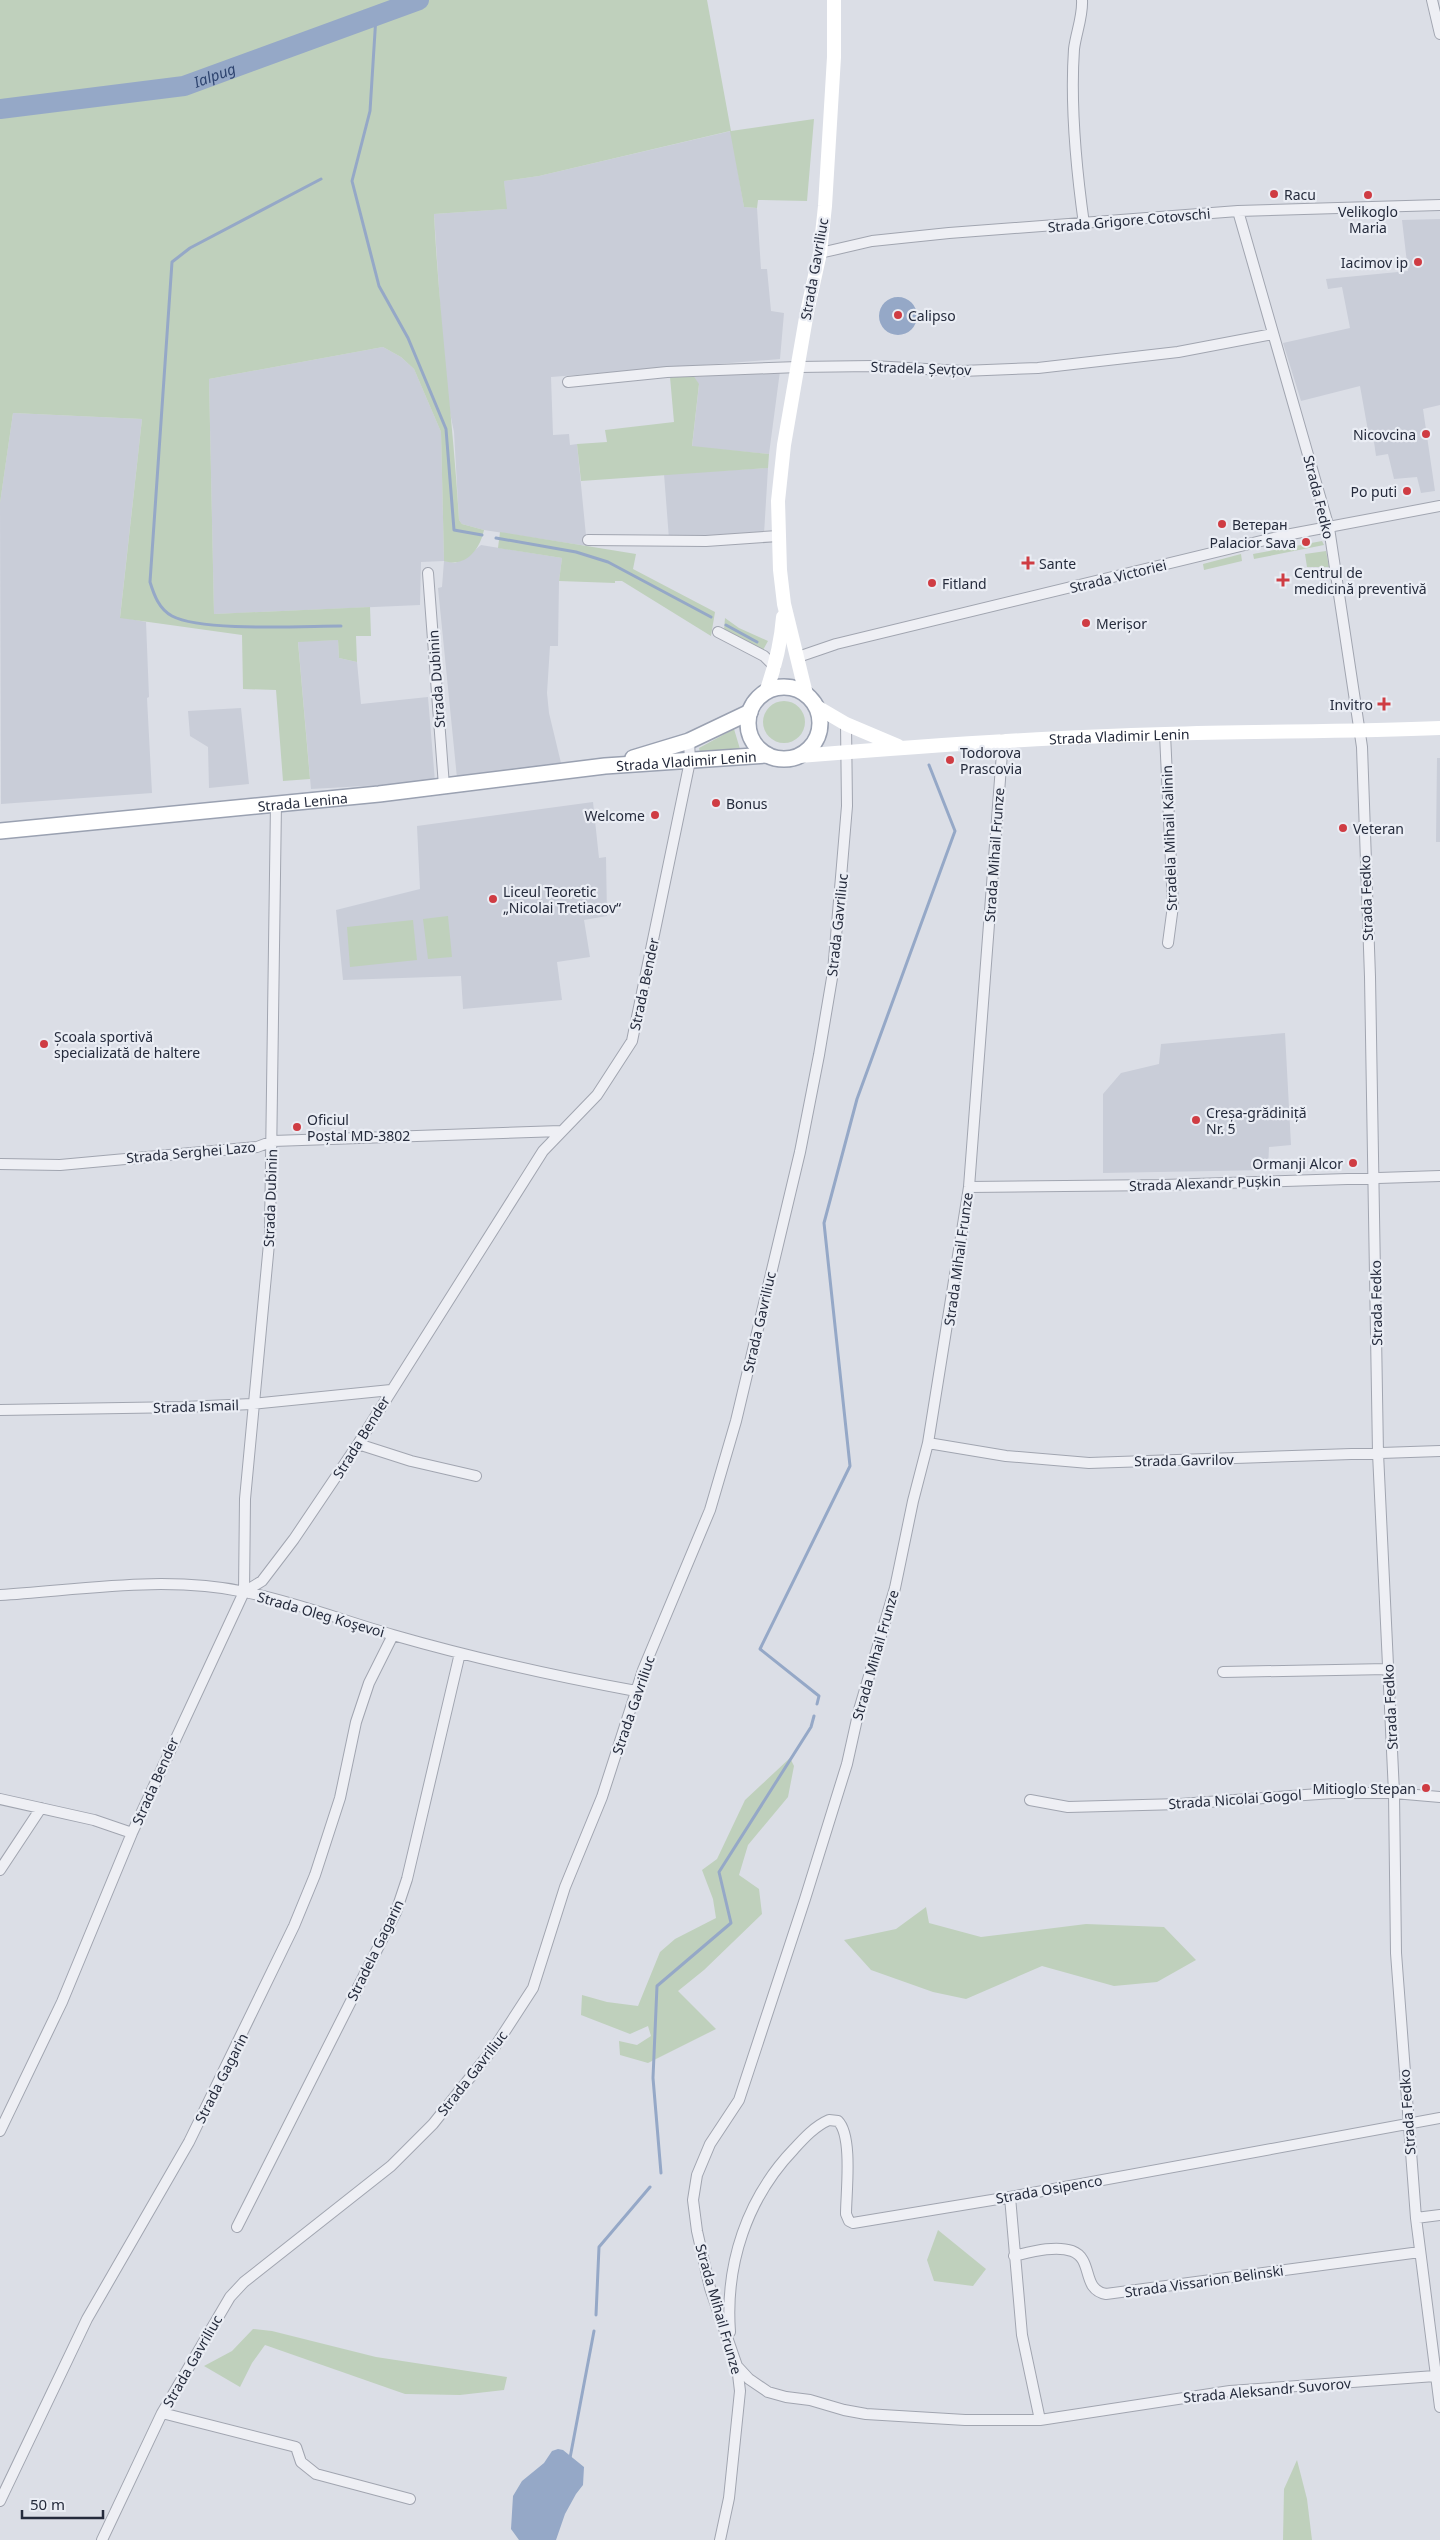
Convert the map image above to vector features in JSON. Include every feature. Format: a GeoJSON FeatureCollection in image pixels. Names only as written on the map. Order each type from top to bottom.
{"type":"FeatureCollection","features":[{"type":"Feature","properties":{"kind":"main road"},"geometry":{"type":"LineString","coordinates":[[786,687],[806,694],[817,707],[820,730],[809,749],[799,756],[788,759],[767,755],[757,747],[751,736],[748,724],[753,704],[766,692],[786,687]]}},
{"type":"Feature","properties":{"kind":"main road"},"geometry":{"type":"LineString","coordinates":[[605,766],[689,741],[750,712]]}},
{"type":"Feature","properties":{"kind":"main road","name":"Strada Vladimir Lenin"},"geometry":{"type":"LineString","coordinates":[[605,766],[767,755]]}},
{"type":"Feature","properties":{"kind":"main road","name":"Strada Lenina"},"geometry":{"type":"LineString","coordinates":[[0,831],[444,786],[605,766]]}},
{"type":"Feature","properties":{"kind":"street","name":"Strada Gavriliuc"},"geometry":{"type":"LineString","coordinates":[[766,692],[775,667],[782,636],[784,604],[778,536],[778,502],[782,461],[807,312],[820,253],[829,153],[834,0]]}},
{"type":"Feature","properties":{"kind":"street"},"geometry":{"type":"LineString","coordinates":[[1082,0],[1074,49],[1074,73],[1076,160],[1084,224]]}},
{"type":"Feature","properties":{"kind":"street"},"geometry":{"type":"LineString","coordinates":[[1432,0],[1440,34]]}},
{"type":"Feature","properties":{"kind":"street","name":"Strada Grigore Cotovschi"},"geometry":{"type":"LineString","coordinates":[[820,253],[903,237],[1238,211],[1440,206]]}},
{"type":"Feature","properties":{"kind":"street","name":"Strada Fedko"},"geometry":{"type":"LineString","coordinates":[[1238,211],[1329,528],[1360,732],[1370,977],[1378,1452],[1394,1793],[1396,1953],[1416,2218],[1440,2407]]}},
{"type":"Feature","properties":{"kind":"street","name":"Stradela Șevțov"},"geometry":{"type":"LineString","coordinates":[[568,382],[667,372],[798,367],[872,366],[962,371],[1038,368],[1159,355],[1273,334]]}},
{"type":"Feature","properties":{"kind":"street","name":"Strada Victoriei"},"geometry":{"type":"LineString","coordinates":[[798,657],[836,644],[1286,535],[1440,506]]}},
{"type":"Feature","properties":{"kind":"street"},"geometry":{"type":"LineString","coordinates":[[588,540],[696,541],[778,536]]}},
{"type":"Feature","properties":{"kind":"street","name":"Strada Dubinin"},"geometry":{"type":"LineString","coordinates":[[428,572],[444,786]]}},
{"type":"Feature","properties":{"kind":"street","name":"Strada Gavriliuc"},"geometry":{"type":"LineString","coordinates":[[784,604],[806,694]]}},
{"type":"Feature","properties":{"kind":"street"},"geometry":{"type":"LineString","coordinates":[[718,632],[764,656],[775,667]]}},
{"type":"Feature","properties":{"kind":"street"},"geometry":{"type":"LineString","coordinates":[[817,707],[846,724],[901,748]]}},
{"type":"Feature","properties":{"kind":"street","name":"Strada Gavriliuc"},"geometry":{"type":"LineString","coordinates":[[102,2540],[162,2413],[230,2297],[244,2282],[391,2166],[433,2124],[496,2045],[533,1988],[565,1887],[602,1796],[636,1691],[720,1481],[800,1152],[833,972],[847,806],[846,724]]}},
{"type":"Feature","properties":{"kind":"street","name":"Strada Vladimir Lenin"},"geometry":{"type":"LineString","coordinates":[[799,756],[1002,740],[1165,734],[1360,732],[1440,728]]}},
{"type":"Feature","properties":{"kind":"street","name":"Stradela Mihail Kalinin"},"geometry":{"type":"LineString","coordinates":[[1165,734],[1173,906],[1168,943]]}},
{"type":"Feature","properties":{"kind":"street","name":"Strada Mihail Frunze"},"geometry":{"type":"LineString","coordinates":[[720,2540],[729,2498],[740,2391],[737,2366],[731,2344],[710,2288],[697,2231],[693,2200],[697,2175],[710,2144],[739,2100],[805,1899],[846,1764],[859,1710],[895,1588],[912,1501],[928,1444],[969,1187],[1002,740]]}},
{"type":"Feature","properties":{"kind":"street","name":"Strada Bender"},"geometry":{"type":"LineString","coordinates":[[0,2130],[62,2002],[132,1833],[244,1592],[262,1581],[271,1571],[358,1444],[543,1151],[560,1131],[597,1095],[632,1041],[690,761],[689,741]]}},
{"type":"Feature","properties":{"kind":"street","name":"Strada Dubinin"},"geometry":{"type":"LineString","coordinates":[[244,1592],[244,1499],[270,1233],[273,1142],[276,803]]}},
{"type":"Feature","properties":{"kind":"street","name":"Strada Serghei Lazo"},"geometry":{"type":"LineString","coordinates":[[0,1164],[60,1164],[256,1147],[273,1142],[560,1131]]}},
{"type":"Feature","properties":{"kind":"street","name":"Strada Alexandr Pușkin"},"geometry":{"type":"LineString","coordinates":[[969,1187],[1440,1176]]}},
{"type":"Feature","properties":{"kind":"street","name":"Strada Ismail"},"geometry":{"type":"LineString","coordinates":[[0,1410],[252,1404],[391,1390]]}},
{"type":"Feature","properties":{"kind":"street"},"geometry":{"type":"LineString","coordinates":[[358,1444],[411,1461],[476,1476]]}},
{"type":"Feature","properties":{"kind":"street","name":"Strada Gavrilov"},"geometry":{"type":"LineString","coordinates":[[928,1444],[1006,1456],[1089,1463],[1378,1452],[1440,1452]]}},
{"type":"Feature","properties":{"kind":"street","name":"Strada Oleg Koşevoi"},"geometry":{"type":"LineString","coordinates":[[0,1595],[147,1585],[189,1586],[244,1592],[460,1654],[535,1672],[636,1691]]}},
{"type":"Feature","properties":{"kind":"street","name":"Strada Gagarin"},"geometry":{"type":"LineString","coordinates":[[0,2501],[87,2319],[189,2142],[286,1943],[315,1875],[340,1798],[356,1722],[369,1683],[393,1635]]}},
{"type":"Feature","properties":{"kind":"street","name":"Stradela Gagarin"},"geometry":{"type":"LineString","coordinates":[[237,2227],[396,1912],[407,1879],[460,1654]]}},
{"type":"Feature","properties":{"kind":"street"},"geometry":{"type":"LineString","coordinates":[[1223,1672],[1388,1668]]}},
{"type":"Feature","properties":{"kind":"street","name":"Strada Nicolai Gogol"},"geometry":{"type":"LineString","coordinates":[[1030,1800],[1068,1807],[1180,1804],[1286,1795],[1394,1793],[1440,1797]]}},
{"type":"Feature","properties":{"kind":"street"},"geometry":{"type":"LineString","coordinates":[[0,1799],[94,1820],[132,1833]]}},
{"type":"Feature","properties":{"kind":"street"},"geometry":{"type":"LineString","coordinates":[[0,1870],[41,1808]]}},
{"type":"Feature","properties":{"kind":"street","name":"Strada Osipenco"},"geometry":{"type":"LineString","coordinates":[[731,2344],[729,2317],[731,2284],[737,2253],[757,2196],[770,2176],[805,2137],[825,2122],[834,2120],[843,2125],[846,2139],[846,2214],[850,2222],[1010,2197],[1440,2118]]}},
{"type":"Feature","properties":{"kind":"street"},"geometry":{"type":"LineString","coordinates":[[1010,2197],[1023,2345],[1040,2420]]}},
{"type":"Feature","properties":{"kind":"street"},"geometry":{"type":"LineString","coordinates":[[1416,2218],[1440,2215]]}},
{"type":"Feature","properties":{"kind":"street","name":"Strada Vissarion Belinski"},"geometry":{"type":"LineString","coordinates":[[1014,2256],[1062,2249],[1071,2251],[1077,2254],[1084,2262],[1092,2287],[1098,2293],[1106,2294],[1420,2252]]}},
{"type":"Feature","properties":{"kind":"street","name":"Strada Aleksandr Suvorov"},"geometry":{"type":"LineString","coordinates":[[737,2366],[748,2379],[768,2392],[866,2414],[956,2420],[1040,2420],[1230,2391],[1435,2376]]}},
{"type":"Feature","properties":{"kind":"street"},"geometry":{"type":"LineString","coordinates":[[162,2413],[296,2447],[301,2462],[316,2474],[410,2499]]}},
{"type":"Feature","properties":{"kind":"shaded area"},"geometry":{"type":"Polygon","coordinates":[[[731,131],[744,207],[757,208],[761,269],[767,269],[771,311],[784,313],[780,359],[551,377],[553,435],[569,434],[570,445],[577,444],[587,546],[484,530],[462,524],[459,520],[454,432],[446,393],[434,214],[506,209],[504,181],[539,176],[731,131]]]}},
{"type":"Feature","properties":{"kind":"shaded area"},"geometry":{"type":"Polygon","coordinates":[[[1440,219],[1440,405],[1423,409],[1435,491],[1421,493],[1417,477],[1394,479],[1388,454],[1376,456],[1374,442],[1370,442],[1360,386],[1301,401],[1283,343],[1350,328],[1342,287],[1328,289],[1326,279],[1408,271],[1402,220],[1440,219]]]}},
{"type":"Feature","properties":{"kind":"shaded area"},"geometry":{"type":"Polygon","coordinates":[[[383,347],[401,357],[414,369],[441,432],[444,561],[421,562],[420,605],[214,614],[209,379],[383,347]]]}},
{"type":"Feature","properties":{"kind":"shaded area"},"geometry":{"type":"Polygon","coordinates":[[[780,371],[769,454],[692,447],[699,385],[694,377],[780,371]]]}},
{"type":"Feature","properties":{"kind":"shaded area"},"geometry":{"type":"Polygon","coordinates":[[[13,413],[142,419],[120,617],[146,622],[149,697],[147,698],[152,793],[1,804],[0,503],[13,413]]]}},
{"type":"Feature","properties":{"kind":"shaded area"},"geometry":{"type":"Polygon","coordinates":[[[768,468],[764,534],[669,539],[664,474],[768,468]]]}},
{"type":"Feature","properties":{"kind":"shaded area"},"geometry":{"type":"Polygon","coordinates":[[[481,545],[562,558],[559,581],[558,646],[550,646],[547,693],[549,713],[561,763],[457,778],[438,588],[442,587],[444,561],[455,563],[464,559],[481,545]]]}},
{"type":"Feature","properties":{"kind":"shaded area"},"geometry":{"type":"Polygon","coordinates":[[[338,640],[339,658],[357,662],[361,704],[428,697],[435,782],[311,789],[298,641],[338,640]]]}},
{"type":"Feature","properties":{"kind":"shaded area"},"geometry":{"type":"Polygon","coordinates":[[[241,708],[249,784],[209,788],[208,747],[190,736],[188,711],[241,708]]]}},
{"type":"Feature","properties":{"kind":"shaded area"},"geometry":{"type":"Polygon","coordinates":[[[1437,758],[1440,758],[1440,842],[1436,842],[1437,758]]]}},
{"type":"Feature","properties":{"kind":"shaded area","name":"Liceul Teoretic „Nicolai Tretiacov“"},"geometry":{"type":"Polygon","coordinates":[[[593,802],[599,858],[606,857],[607,916],[584,920],[590,957],[557,962],[562,1000],[463,1009],[461,976],[343,980],[336,910],[420,889],[417,826],[593,802]]]}},
{"type":"Feature","properties":{"kind":"shaded area","name":"Creșa-grădiniță Nr. 5"},"geometry":{"type":"Polygon","coordinates":[[[1285,1033],[1291,1145],[1269,1147],[1268,1170],[1103,1173],[1103,1094],[1121,1073],[1159,1064],[1161,1044],[1285,1033]]]}},
{"type":"Feature","properties":{"kind":"green space"},"geometry":{"type":"Polygon","coordinates":[[[0,0],[707,0],[731,131],[814,119],[807,201],[758,200],[757,208],[744,207],[730,131],[539,176],[504,181],[507,209],[434,214],[459,520],[462,524],[484,530],[475,550],[471,555],[459,562],[444,561],[441,432],[414,369],[401,357],[383,347],[209,379],[214,614],[370,607],[371,636],[356,636],[357,662],[339,658],[338,640],[298,642],[310,779],[283,781],[276,690],[243,689],[242,635],[120,618],[142,419],[13,413],[0,503],[0,0]]]}},
{"type":"Feature","properties":{"kind":"green space"},"geometry":{"type":"Polygon","coordinates":[[[693,375],[699,384],[692,446],[769,454],[768,468],[581,481],[577,444],[607,442],[605,430],[674,422],[670,377],[693,375]]]}},
{"type":"Feature","properties":{"kind":"green space"},"geometry":{"type":"Polygon","coordinates":[[[500,532],[636,554],[633,569],[715,612],[711,636],[622,581],[615,581],[615,583],[559,581],[562,558],[498,548],[500,532]]]}},
{"type":"Feature","properties":{"kind":"green space"},"geometry":{"type":"Polygon","coordinates":[[[1322,541],[1324,545],[1254,559],[1253,554],[1322,541]]]}},
{"type":"Feature","properties":{"kind":"green space"},"geometry":{"type":"Polygon","coordinates":[[[1326,551],[1329,567],[1307,567],[1305,554],[1326,551]]]}},
{"type":"Feature","properties":{"kind":"green space"},"geometry":{"type":"Polygon","coordinates":[[[1241,554],[1242,561],[1204,570],[1203,564],[1241,554]]]}},
{"type":"Feature","properties":{"kind":"green space"},"geometry":{"type":"Polygon","coordinates":[[[725,618],[739,628],[768,641],[763,650],[757,649],[724,630],[725,618]]]}},
{"type":"Feature","properties":{"kind":"green space"},"geometry":{"type":"Polygon","coordinates":[[[788,701],[796,704],[802,710],[805,722],[802,734],[796,740],[780,743],[772,740],[766,734],[763,718],[766,710],[772,704],[788,701]]]}},
{"type":"Feature","properties":{"kind":"green space"},"geometry":{"type":"Polygon","coordinates":[[[734,729],[740,749],[700,753],[699,748],[734,729]]]}},
{"type":"Feature","properties":{"kind":"green space"},"geometry":{"type":"Polygon","coordinates":[[[448,916],[452,957],[428,959],[423,919],[448,916]]]}},
{"type":"Feature","properties":{"kind":"green space"},"geometry":{"type":"Polygon","coordinates":[[[413,920],[417,960],[350,967],[347,927],[413,920]]]}},
{"type":"Feature","properties":{"kind":"green space"},"geometry":{"type":"Polygon","coordinates":[[[790,1758],[794,1766],[788,1797],[748,1845],[739,1875],[759,1889],[762,1914],[704,1970],[678,1991],[716,2029],[648,2063],[620,2055],[619,2041],[637,2045],[651,2036],[648,2026],[630,2034],[581,2015],[582,1995],[607,2002],[638,2006],[660,1952],[675,1939],[716,1918],[713,1899],[702,1870],[717,1859],[745,1800],[790,1758]]]}},
{"type":"Feature","properties":{"kind":"green space"},"geometry":{"type":"Polygon","coordinates":[[[926,1907],[929,1923],[981,1937],[1086,1924],[1164,1927],[1196,1960],[1157,1982],[1114,1986],[1042,1966],[966,1999],[933,1992],[871,1970],[844,1940],[896,1929],[926,1907]]]}},
{"type":"Feature","properties":{"kind":"green space"},"geometry":{"type":"Polygon","coordinates":[[[938,2230],[986,2269],[973,2286],[934,2281],[927,2260],[938,2230]]]}},
{"type":"Feature","properties":{"kind":"green space"},"geometry":{"type":"Polygon","coordinates":[[[253,2329],[272,2331],[376,2357],[507,2377],[504,2390],[460,2395],[405,2394],[265,2345],[252,2363],[240,2387],[204,2366],[232,2351],[253,2329]]]}},
{"type":"Feature","properties":{"kind":"green space"},"geometry":{"type":"Polygon","coordinates":[[[1297,2460],[1307,2499],[1312,2540],[1283,2540],[1284,2489],[1297,2460]]]}},
{"type":"Feature","properties":{"kind":"water","name":"Calipso"},"geometry":{"type":"Polygon","coordinates":[[[898,297],[912,302],[917,316],[912,330],[898,335],[884,330],[879,316],[884,302],[898,297]]]}},
{"type":"Feature","properties":{"kind":"water"},"geometry":{"type":"Polygon","coordinates":[[[563,2450],[584,2467],[583,2485],[565,2514],[556,2540],[519,2540],[511,2529],[513,2496],[522,2481],[544,2463],[552,2451],[563,2450]]]}},
{"type":"Feature","properties":{"kind":"waterway","name":"Ialpug"},"geometry":{"type":"LineString","coordinates":[[0,109],[184,86],[419,0]]}},
{"type":"Feature","properties":{"kind":"waterway"},"geometry":{"type":"LineString","coordinates":[[376,16],[370,111],[352,181],[379,286],[408,338],[446,429],[454,530],[482,535]]}},
{"type":"Feature","properties":{"kind":"waterway"},"geometry":{"type":"LineString","coordinates":[[321,179],[190,248],[172,262],[150,582],[160,606],[172,616],[186,621],[253,627],[341,626]]}},
{"type":"Feature","properties":{"kind":"waterway"},"geometry":{"type":"LineString","coordinates":[[496,538],[576,552],[608,562],[711,617]]}},
{"type":"Feature","properties":{"kind":"waterway"},"geometry":{"type":"LineString","coordinates":[[726,625],[757,642]]}},
{"type":"Feature","properties":{"kind":"waterway"},"geometry":{"type":"LineString","coordinates":[[817,1704],[819,1696],[760,1649],[850,1466],[824,1223],[857,1099],[955,831],[929,765]]}},
{"type":"Feature","properties":{"kind":"waterway"},"geometry":{"type":"LineString","coordinates":[[661,2173],[653,2078],[657,1986],[731,1923],[719,1872],[811,1727],[814,1716]]}},
{"type":"Feature","properties":{"kind":"waterway"},"geometry":{"type":"LineString","coordinates":[[596,2315],[599,2247],[650,2187]]}},
{"type":"Feature","properties":{"kind":"waterway"},"geometry":{"type":"LineString","coordinates":[[570,2458],[594,2331]]}},
{"type":"Feature","properties":{"kind":"place","name":"Racu"},"geometry":{"type":"Point","coordinates":[1274,194]}},
{"type":"Feature","properties":{"kind":"place","name":"Velikoglo Maria"},"geometry":{"type":"Point","coordinates":[1368,195]}},
{"type":"Feature","properties":{"kind":"place","name":"Iacimov ip"},"geometry":{"type":"Point","coordinates":[1418,262]}},
{"type":"Feature","properties":{"kind":"place","name":"Calipso"},"geometry":{"type":"Point","coordinates":[898,315]}},
{"type":"Feature","properties":{"kind":"place","name":"Nicovcina"},"geometry":{"type":"Point","coordinates":[1426,434]}},
{"type":"Feature","properties":{"kind":"place","name":"Po puti"},"geometry":{"type":"Point","coordinates":[1407,491]}},
{"type":"Feature","properties":{"kind":"place","name":"Ветеран"},"geometry":{"type":"Point","coordinates":[1222,524]}},
{"type":"Feature","properties":{"kind":"place","name":"Palacior Sava"},"geometry":{"type":"Point","coordinates":[1306,542]}},
{"type":"Feature","properties":{"kind":"place","name":"Sante"},"geometry":{"type":"Point","coordinates":[1028,563]}},
{"type":"Feature","properties":{"kind":"place","name":"Centrul de medicină preventivă"},"geometry":{"type":"Point","coordinates":[1283,580]}},
{"type":"Feature","properties":{"kind":"place","name":"Fitland"},"geometry":{"type":"Point","coordinates":[932,583]}},
{"type":"Feature","properties":{"kind":"place","name":"Merișor"},"geometry":{"type":"Point","coordinates":[1086,623]}},
{"type":"Feature","properties":{"kind":"place","name":"Invitro"},"geometry":{"type":"Point","coordinates":[1384,704]}},
{"type":"Feature","properties":{"kind":"place","name":"Todorova Prascovia"},"geometry":{"type":"Point","coordinates":[950,760]}},
{"type":"Feature","properties":{"kind":"place","name":"Bonus"},"geometry":{"type":"Point","coordinates":[716,803]}},
{"type":"Feature","properties":{"kind":"place","name":"Welcome"},"geometry":{"type":"Point","coordinates":[655,815]}},
{"type":"Feature","properties":{"kind":"place","name":"Veteran"},"geometry":{"type":"Point","coordinates":[1343,828]}},
{"type":"Feature","properties":{"kind":"place","name":"Liceul Teoretic „Nicolai Tretiacov“"},"geometry":{"type":"Point","coordinates":[493,899]}},
{"type":"Feature","properties":{"kind":"place","name":"Școala sportivă specializată de haltere"},"geometry":{"type":"Point","coordinates":[44,1044]}},
{"type":"Feature","properties":{"kind":"place","name":"Creșa-grădiniță Nr. 5"},"geometry":{"type":"Point","coordinates":[1196,1120]}},
{"type":"Feature","properties":{"kind":"place","name":"Oficiul Poștal MD-3802"},"geometry":{"type":"Point","coordinates":[297,1127]}},
{"type":"Feature","properties":{"kind":"place","name":"Ormanji Alcor"},"geometry":{"type":"Point","coordinates":[1353,1163]}},
{"type":"Feature","properties":{"kind":"place","name":"Mitioglo Stepan"},"geometry":{"type":"Point","coordinates":[1426,1788]}}]}
